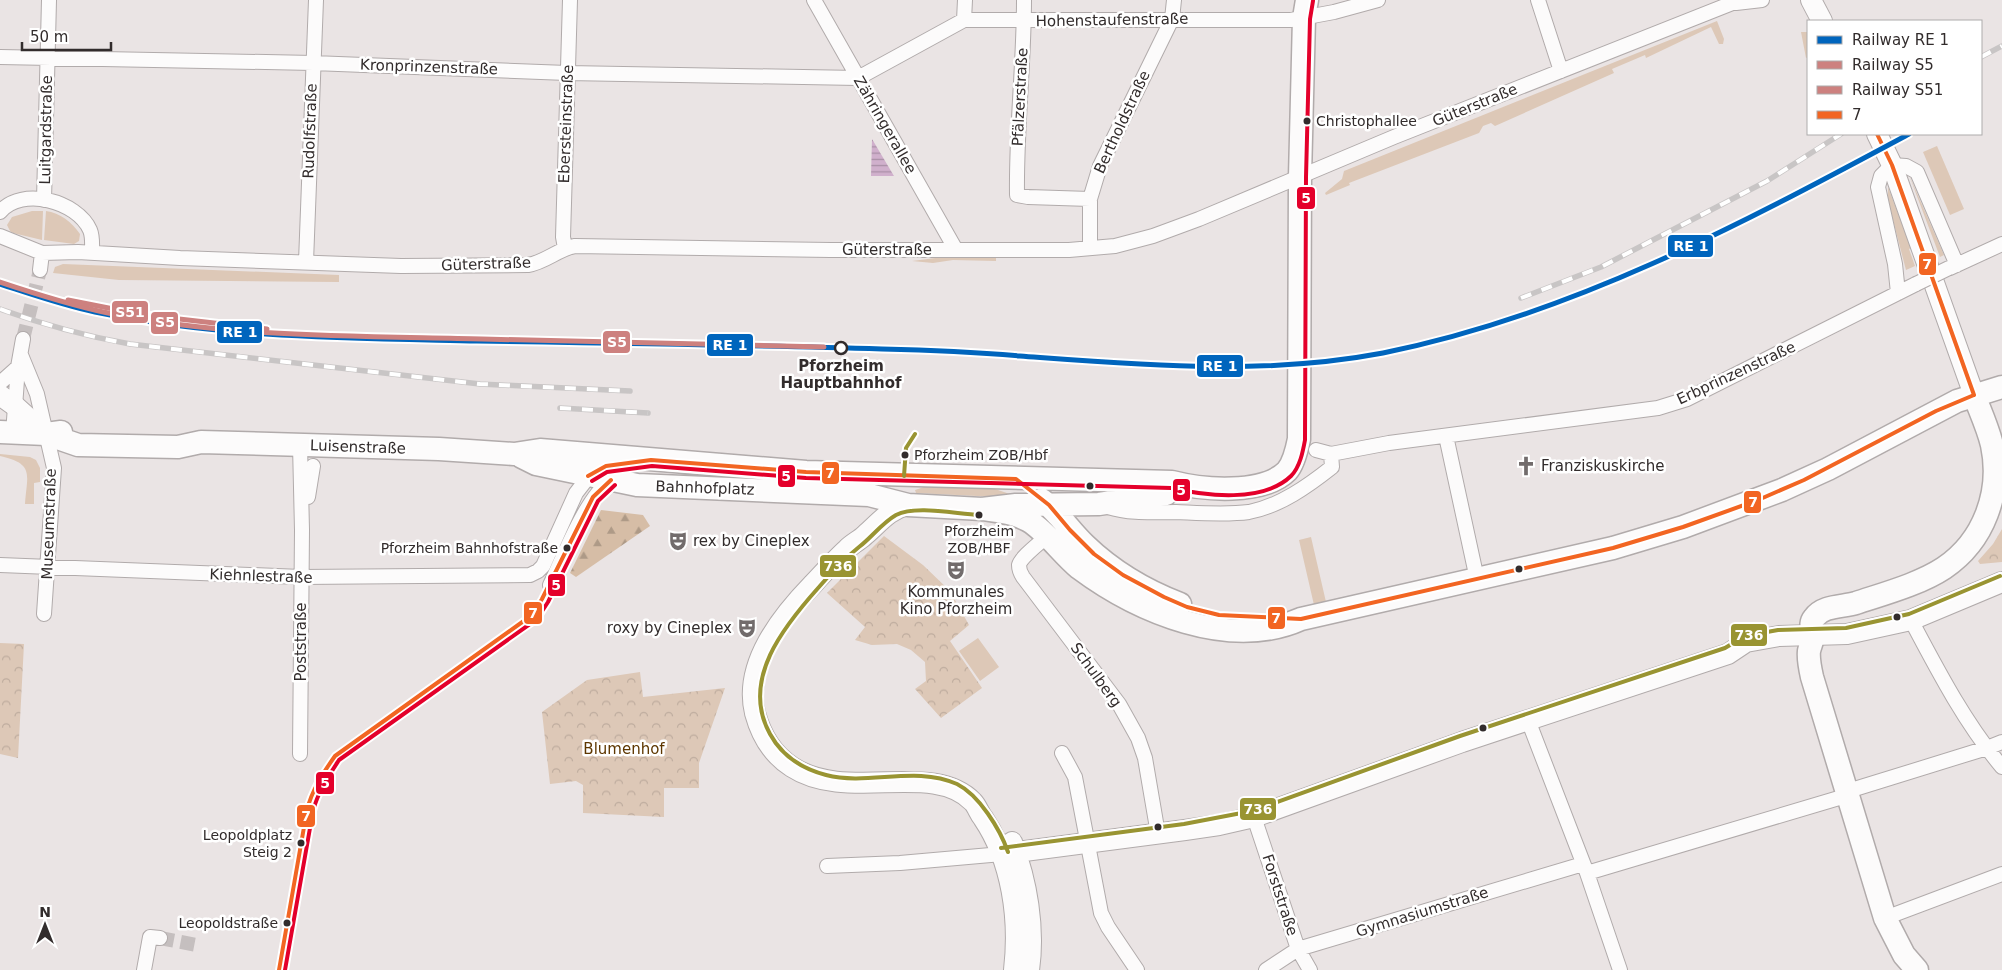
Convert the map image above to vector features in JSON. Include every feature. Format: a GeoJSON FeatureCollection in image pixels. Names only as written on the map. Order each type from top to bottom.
{"type":"FeatureCollection","features":[{"type":"Feature","properties":{"kind":"main road"},"geometry":{"type":"LineString","coordinates":[[1798,0],[1809,0],[1821,20]]}},
{"type":"Feature","properties":{"kind":"main road"},"geometry":{"type":"LineString","coordinates":[[1193,487],[1250,487],[1267,484],[1288,469],[1296,453],[1299,438],[1300,188],[1305,9]]}},
{"type":"Feature","properties":{"kind":"main road"},"geometry":{"type":"LineString","coordinates":[[1877,135],[1892,165],[1992,446],[1995,472],[1992,502],[1982,529],[1966,549],[1943,568],[1922,579],[1854,604],[1822,611],[1815,616],[1811,624],[1809,656],[1812,677],[1885,918],[1904,955],[1917,970]]}},
{"type":"Feature","properties":{"kind":"main road"},"geometry":{"type":"LineString","coordinates":[[982,509],[1024,519],[1035,525],[1073,563],[1107,586],[1150,608],[1187,622],[1222,630],[1252,632],[1283,627],[1301,619],[1636,542],[1736,508],[1819,473],[1936,411],[1974,395],[2002,387]]}},
{"type":"Feature","properties":{"kind":"main road"},"geometry":{"type":"LineString","coordinates":[[8,401],[46,434]]}},
{"type":"Feature","properties":{"kind":"main road","name":"Luisenstraße"},"geometry":{"type":"LineString","coordinates":[[7,433],[46,434],[79,429],[178,435],[201,442],[439,449],[514,454],[540,450],[651,460]]}},
{"type":"Feature","properties":{"kind":"main road","name":"Luisenstraße"},"geometry":{"type":"LineString","coordinates":[[514,454],[590,487]]}},
{"type":"Feature","properties":{"kind":"main road","name":"Bahnhofplatz"},"geometry":{"type":"LineString","coordinates":[[651,460],[768,470],[910,476],[1172,482],[1193,487]]}},
{"type":"Feature","properties":{"kind":"main road"},"geometry":{"type":"LineString","coordinates":[[910,476],[883,499],[848,547],[787,614],[764,652],[755,676],[753,699],[757,721],[766,740],[787,764],[811,777],[848,784],[925,782],[950,788],[973,802],[985,803],[992,808],[1006,828],[1009,853],[1009,881],[1016,921],[1014,970]]}},
{"type":"Feature","properties":{"kind":"main road"},"geometry":{"type":"LineString","coordinates":[[1016,479],[1049,505],[1094,554],[1118,572],[1158,595],[1187,607],[1227,616],[1301,619]]}},
{"type":"Feature","properties":{"kind":"main road","name":"Bahnhofplatz"},"geometry":{"type":"LineString","coordinates":[[590,487],[611,480],[637,485],[870,495],[908,505],[982,509],[1016,505],[1089,504],[1172,494],[1193,487]]}},
{"type":"Feature","properties":{"kind":"main road"},"geometry":{"type":"LineString","coordinates":[[1077,537],[1073,529],[1072,516],[1075,512],[1089,504],[1090,499],[1097,491],[1098,486],[1093,481]]}},
{"type":"Feature","properties":{"kind":"main road"},"geometry":{"type":"LineString","coordinates":[[848,547],[891,511],[908,505]]}},
{"type":"Feature","properties":{"kind":"main road"},"geometry":{"type":"LineString","coordinates":[[1009,853],[1158,834],[1219,825],[1254,817],[1462,742],[1728,654],[1772,650],[1811,642],[1838,647],[1884,639],[1897,633],[1911,620],[2002,582]]}},
{"type":"Feature","properties":{"kind":"main road"},"geometry":{"type":"LineString","coordinates":[[1009,853],[1029,915],[1031,946],[1029,970]]}},
{"type":"Feature","properties":{"kind":"street","name":"Luitgardstraße"},"geometry":{"type":"LineString","coordinates":[[44,200],[48,0]]}},
{"type":"Feature","properties":{"kind":"street","name":"Rudolfstraße"},"geometry":{"type":"LineString","coordinates":[[306,262],[316,0]]}},
{"type":"Feature","properties":{"kind":"street","name":"Ebersteinstraße"},"geometry":{"type":"LineString","coordinates":[[566,248],[563,237],[570,0]]}},
{"type":"Feature","properties":{"kind":"street","name":"Zähringerallee"},"geometry":{"type":"LineString","coordinates":[[814,0],[956,250]]}},
{"type":"Feature","properties":{"kind":"street"},"geometry":{"type":"LineString","coordinates":[[964,20],[965,0]]}},
{"type":"Feature","properties":{"kind":"street","name":"Pfälzerstraße"},"geometry":{"type":"LineString","coordinates":[[1024,0],[1017,195],[1090,199]]}},
{"type":"Feature","properties":{"kind":"street","name":"Bertholdstraße"},"geometry":{"type":"LineString","coordinates":[[1090,248],[1090,199],[1100,166],[1172,18],[1174,0]]}},
{"type":"Feature","properties":{"kind":"street","name":"Hohenstaufenstraße"},"geometry":{"type":"LineString","coordinates":[[858,78],[964,20],[1172,18],[1291,20],[1305,9],[1334,12],[1378,0]]}},
{"type":"Feature","properties":{"kind":"street"},"geometry":{"type":"LineString","coordinates":[[1538,0],[1561,71]]}},
{"type":"Feature","properties":{"kind":"street","name":"Güterstraße"},"geometry":{"type":"LineString","coordinates":[[0,236],[42,253],[92,253],[401,266],[520,265],[543,261],[566,248],[575,246],[956,250],[1115,246],[1153,236],[1300,188],[1385,141],[1738,2],[1762,0]]}},
{"type":"Feature","properties":{"kind":"street","name":"Kronprinzenstraße"},"geometry":{"type":"LineString","coordinates":[[0,57],[313,63],[567,73],[858,78]]}},
{"type":"Feature","properties":{"kind":"street"},"geometry":{"type":"LineString","coordinates":[[1898,292],[1896,264],[1878,187],[1881,176],[1892,165],[1906,166],[1916,172],[1953,266]]}},
{"type":"Feature","properties":{"kind":"street","name":"Luitgardstraße"},"geometry":{"type":"LineString","coordinates":[[0,212],[14,202],[33,199],[59,203],[72,210],[87,224],[92,237],[92,253]]}},
{"type":"Feature","properties":{"kind":"street","name":"Erbprinzenstraße"},"geometry":{"type":"LineString","coordinates":[[1316,450],[1331,454],[1359,448],[1655,408],[1686,399],[1898,292],[2002,244]]}},
{"type":"Feature","properties":{"kind":"street"},"geometry":{"type":"LineString","coordinates":[[40,270],[42,253]]}},
{"type":"Feature","properties":{"kind":"street"},"geometry":{"type":"LineString","coordinates":[[7,433],[8,401],[23,339]]}},
{"type":"Feature","properties":{"kind":"street"},"geometry":{"type":"LineString","coordinates":[[0,383],[19,361]]}},
{"type":"Feature","properties":{"kind":"street","name":"Museumstraße"},"geometry":{"type":"LineString","coordinates":[[19,361],[37,394],[54,468],[44,614]]}},
{"type":"Feature","properties":{"kind":"street"},"geometry":{"type":"LineString","coordinates":[[201,442],[218,433],[256,434]]}},
{"type":"Feature","properties":{"kind":"street"},"geometry":{"type":"LineString","coordinates":[[1446,436],[1477,579]]}},
{"type":"Feature","properties":{"kind":"street","name":"Poststraße"},"geometry":{"type":"LineString","coordinates":[[300,445],[302,530],[300,754]]}},
{"type":"Feature","properties":{"kind":"street"},"geometry":{"type":"LineString","coordinates":[[1089,504],[1132,512],[1238,513],[1256,510],[1292,495],[1314,482],[1332,466],[1331,454]]}},
{"type":"Feature","properties":{"kind":"street"},"geometry":{"type":"LineString","coordinates":[[550,585],[596,468],[604,465],[631,464],[651,460]]}},
{"type":"Feature","properties":{"kind":"street","name":"Poststraße"},"geometry":{"type":"LineString","coordinates":[[302,530],[313,466]]}},
{"type":"Feature","properties":{"kind":"street","name":"Kiehnlestraße"},"geometry":{"type":"LineString","coordinates":[[0,565],[301,577],[522,575],[535,573],[543,566],[576,493],[590,487]]}},
{"type":"Feature","properties":{"kind":"street","name":"Schulberg"},"geometry":{"type":"LineString","coordinates":[[1046,537],[1022,559],[1019,565],[1020,571],[1119,704],[1135,731],[1145,758],[1158,834]]}},
{"type":"Feature","properties":{"kind":"street"},"geometry":{"type":"LineString","coordinates":[[1911,620],[1941,677],[1987,748],[2002,767]]}},
{"type":"Feature","properties":{"kind":"street"},"geometry":{"type":"LineString","coordinates":[[1528,720],[1585,869],[1620,970]]}},
{"type":"Feature","properties":{"kind":"street","name":"Gymnasiumstraße"},"geometry":{"type":"LineString","coordinates":[[1266,970],[1298,949],[1848,793],[2002,742]]}},
{"type":"Feature","properties":{"kind":"street"},"geometry":{"type":"LineString","coordinates":[[1062,753],[1075,777],[1101,913],[1108,927],[1137,970]]}},
{"type":"Feature","properties":{"kind":"street","name":"Forststraße"},"geometry":{"type":"LineString","coordinates":[[1254,817],[1298,949],[1310,970]]}},
{"type":"Feature","properties":{"kind":"street"},"geometry":{"type":"LineString","coordinates":[[827,866],[900,863],[1009,853]]}},
{"type":"Feature","properties":{"kind":"street"},"geometry":{"type":"LineString","coordinates":[[1885,918],[2002,874]]}},
{"type":"Feature","properties":{"kind":"street"},"geometry":{"type":"LineString","coordinates":[[144,970],[155,937]]}},
{"type":"Feature","properties":{"kind":"green space"},"geometry":{"type":"Polygon","coordinates":[[[1717,21],[1724,39],[1723,44],[1719,44],[1711,27],[1646,58],[1645,55],[1612,69],[1614,73],[1495,126],[1491,123],[1483,126],[1479,133],[1349,183],[1350,185],[1326,195],[1325,193],[1342,179],[1344,171],[1717,21]]]}},
{"type":"Feature","properties":{"kind":"green space"},"geometry":{"type":"Polygon","coordinates":[[[1801,32],[1807,32],[1806,58],[1801,32]]]}},
{"type":"Feature","properties":{"kind":"green space"},"geometry":{"type":"Polygon","coordinates":[[[1937,146],[1964,209],[1950,215],[1923,152],[1937,146]]]}},
{"type":"Feature","properties":{"kind":"green space"},"geometry":{"type":"Polygon","coordinates":[[[1909,175],[1944,255],[1940,257],[1909,175]]]}},
{"type":"Feature","properties":{"kind":"green space"},"geometry":{"type":"Polygon","coordinates":[[[1888,187],[1911,248],[1909,249],[1915,266],[1906,270],[1888,201],[1888,187]]]}},
{"type":"Feature","properties":{"kind":"green space"},"geometry":{"type":"Polygon","coordinates":[[[32,211],[43,211],[42,240],[13,233],[7,225],[12,217],[32,211]]]}},
{"type":"Feature","properties":{"kind":"green space"},"geometry":{"type":"Polygon","coordinates":[[[46,211],[61,216],[69,222],[80,234],[79,241],[74,244],[44,240],[46,211]]]}},
{"type":"Feature","properties":{"kind":"green space"},"geometry":{"type":"Polygon","coordinates":[[[943,257],[996,257],[996,261],[953,260],[933,263],[912,261],[943,257]]]}},
{"type":"Feature","properties":{"kind":"green space"},"geometry":{"type":"Polygon","coordinates":[[[63,264],[339,275],[339,282],[119,280],[53,273],[55,267],[63,264]]]}},
{"type":"Feature","properties":{"kind":"green space"},"geometry":{"type":"Polygon","coordinates":[[[0,454],[30,457],[36,460],[40,468],[40,482],[34,483],[34,504],[25,504],[27,478],[24,467],[11,459],[0,456],[0,454]]]}},
{"type":"Feature","properties":{"kind":"green space"},"geometry":{"type":"Polygon","coordinates":[[[924,487],[995,489],[1019,498],[916,493],[915,490],[924,487]]]}},
{"type":"Feature","properties":{"kind":"green space"},"geometry":{"type":"Polygon","coordinates":[[[601,510],[643,515],[650,526],[576,577],[570,573],[601,510]]]}},
{"type":"Feature","properties":{"kind":"green space"},"geometry":{"type":"Polygon","coordinates":[[[2002,529],[2002,562],[1980,564],[1978,561],[1993,544],[2002,529]]]}},
{"type":"Feature","properties":{"kind":"green space"},"geometry":{"type":"Polygon","coordinates":[[[884,536],[923,565],[950,591],[969,625],[950,641],[982,688],[941,718],[915,689],[926,681],[925,662],[911,650],[897,644],[872,645],[855,640],[865,627],[827,593],[884,536]]]}},
{"type":"Feature","properties":{"kind":"green space"},"geometry":{"type":"Polygon","coordinates":[[[1311,537],[1326,602],[1314,605],[1299,540],[1311,537]]]}},
{"type":"Feature","properties":{"kind":"green space"},"geometry":{"type":"Polygon","coordinates":[[[978,638],[999,667],[980,681],[959,651],[978,638]]]}},
{"type":"Feature","properties":{"kind":"green space"},"geometry":{"type":"Polygon","coordinates":[[[0,643],[24,644],[18,758],[0,754],[0,643]]]}},
{"type":"Feature","properties":{"kind":"green space","name":"Blumenhof"},"geometry":{"type":"Polygon","coordinates":[[[640,672],[643,697],[725,688],[699,763],[699,788],[664,788],[664,817],[583,813],[583,785],[576,781],[550,784],[542,712],[587,680],[640,672]]]}},
{"type":"Feature","properties":{"kind":"shaded area"},"geometry":{"type":"Polygon","coordinates":[[[872,139],[894,176],[871,176],[872,139]]]}},
{"type":"Feature","properties":{"kind":"tunnel"},"geometry":{"type":"LineString","coordinates":[[23,339],[40,270]]}},
{"type":"Feature","properties":{"kind":"tunnel"},"geometry":{"type":"LineString","coordinates":[[160,938],[197,945]]}},
{"type":"Feature","properties":{"kind":"railway"},"geometry":{"type":"LineString","coordinates":[[1982,56],[2002,46]]}},
{"type":"Feature","properties":{"kind":"railway"},"geometry":{"type":"LineString","coordinates":[[1521,298],[1601,267],[1767,181],[1839,135]]}},
{"type":"Feature","properties":{"kind":"railway"},"geometry":{"type":"LineString","coordinates":[[0,309],[64,329],[130,344],[480,384],[630,391]]}},
{"type":"Feature","properties":{"kind":"railway"},"geometry":{"type":"LineString","coordinates":[[560,408],[648,413]]}},
{"type":"Feature","properties":{"kind":"transit line","name":"5"},"geometry":{"type":"LineString","coordinates":[[592,481],[607,472],[652,466],[806,478],[1171,488],[1217,495],[1250,494],[1279,485],[1291,476],[1297,468],[1305,440],[1306,177],[1310,19],[1313,1]]}},
{"type":"Feature","properties":{"kind":"transit line","name":"7"},"geometry":{"type":"LineString","coordinates":[[1877,135],[1892,165],[1974,395]]}},
{"type":"Feature","properties":{"kind":"transit line"},"geometry":{"type":"LineString","coordinates":[[0,284],[83,309],[142,321],[237,332],[285,335],[381,339],[916,350],[1156,365],[1247,366],[1292,364],[1338,360],[1383,353],[1453,336],[1521,315],[1588,291],[1719,233],[1907,135]]}},
{"type":"Feature","properties":{"kind":"transit line","name":"7"},"geometry":{"type":"LineString","coordinates":[[588,476],[606,466],[651,460],[806,472],[1016,479],[1049,505],[1094,554],[1123,575],[1164,597],[1187,607],[1219,615],[1301,619],[1613,548],[1683,527],[1758,500],[1804,480],[1936,411],[1974,395]]}},
{"type":"Feature","properties":{"kind":"transit line","name":"736"},"geometry":{"type":"LineString","coordinates":[[904,476],[906,448],[915,434]]}},
{"type":"Feature","properties":{"kind":"transit line","name":"7"},"geometry":{"type":"LineString","coordinates":[[279,970],[307,810],[322,775],[335,756],[532,615],[542,599],[593,497],[611,480]]}},
{"type":"Feature","properties":{"kind":"transit line","name":"5"},"geometry":{"type":"LineString","coordinates":[[285,970],[313,811],[327,779],[339,760],[537,619],[548,602],[598,501],[615,485]]}},
{"type":"Feature","properties":{"kind":"transit line","name":"736"},"geometry":{"type":"LineString","coordinates":[[979,515],[925,510],[904,512],[886,522],[838,566],[792,619],[770,655],[763,674],[760,694],[762,714],[770,734],[781,749],[801,765],[826,775],[842,778],[925,776],[957,784],[981,804],[1000,833],[1008,852]]}},
{"type":"Feature","properties":{"kind":"transit line","name":"736"},"geometry":{"type":"LineString","coordinates":[[1001,848],[1184,824],[1252,811],[1460,736],[1725,648],[1745,636],[1778,630],[1846,628],[1909,614],[2000,576]]}},
{"type":"Feature","properties":{"kind":"rail line","name":"S5"},"geometry":{"type":"LineString","coordinates":[[0,282],[108,313],[154,321],[248,331],[342,336],[824,347]]}},
{"type":"Feature","properties":{"kind":"rail line","name":"S51"},"geometry":{"type":"LineString","coordinates":[[68,300],[144,315],[267,329]]}},
{"type":"Feature","properties":{"kind":"place","name":"Christophallee"},"geometry":{"type":"Point","coordinates":[1307,121]}},
{"type":"Feature","properties":{"kind":"place","name":"Pforzheim Hauptbahnhof"},"geometry":{"type":"Point","coordinates":[841,348]}},
{"type":"Feature","properties":{"kind":"place","name":"Pforzheim ZOB/Hbf"},"geometry":{"type":"Point","coordinates":[905,455]}},
{"type":"Feature","properties":{"kind":"place","name":"Franziskuskirche"},"geometry":{"type":"Point","coordinates":[1526,466]}},
{"type":"Feature","properties":{"kind":"place","name":"Pforzheim ZOB/HBF"},"geometry":{"type":"Point","coordinates":[979,515]}},
{"type":"Feature","properties":{"kind":"place","name":"rex by Cineplex"},"geometry":{"type":"Point","coordinates":[678,541]}},
{"type":"Feature","properties":{"kind":"place","name":"Pforzheim Bahnhofstraße"},"geometry":{"type":"Point","coordinates":[567,548]}},
{"type":"Feature","properties":{"kind":"place","name":"Kommunales Kino Pforzheim"},"geometry":{"type":"Point","coordinates":[956,570]}},
{"type":"Feature","properties":{"kind":"place","name":"roxy by Cineplex"},"geometry":{"type":"Point","coordinates":[747,628]}},
{"type":"Feature","properties":{"kind":"place","name":"Leopoldplatz Steig 2"},"geometry":{"type":"Point","coordinates":[301,843]}},
{"type":"Feature","properties":{"kind":"place","name":"Leopoldstraße"},"geometry":{"type":"Point","coordinates":[287,923]}}]}
